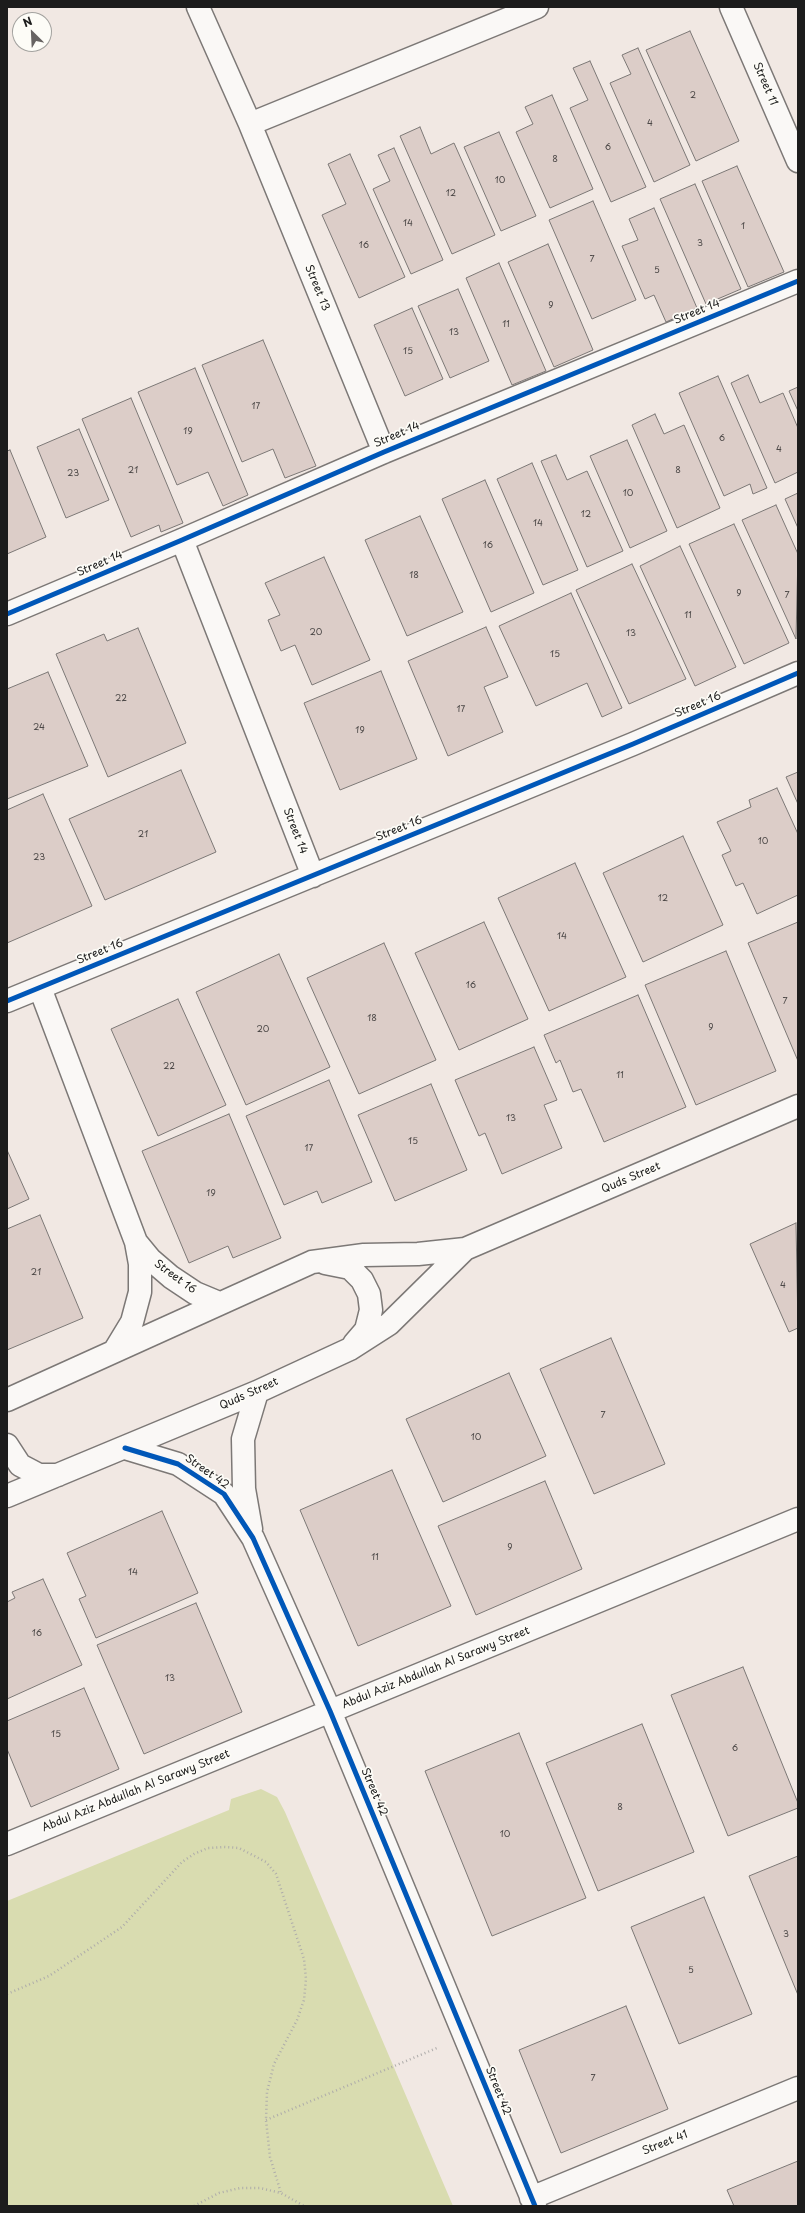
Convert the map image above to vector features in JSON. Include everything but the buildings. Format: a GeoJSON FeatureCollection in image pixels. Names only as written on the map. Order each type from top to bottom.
{"type":"FeatureCollection","features":[{"type":"Feature","properties":{"kind":"street","name":"Street 13"},"geometry":{"type":"LineString","coordinates":[[200,7],[250,124],[384,452]]}},
{"type":"Feature","properties":{"kind":"street"},"geometry":{"type":"LineString","coordinates":[[250,124],[537,7]]}},
{"type":"Feature","properties":{"kind":"street","name":"Street 11"},"geometry":{"type":"LineString","coordinates":[[731,7],[798,161]]}},
{"type":"Feature","properties":{"kind":"street","name":"Street 14"},"geometry":{"type":"LineString","coordinates":[[7,614],[384,452],[798,281]]}},
{"type":"Feature","properties":{"kind":"street","name":"Street 14"},"geometry":{"type":"LineString","coordinates":[[182,540],[313,876]]}},
{"type":"Feature","properties":{"kind":"street","name":"Street 16"},"geometry":{"type":"LineString","coordinates":[[7,1001],[633,744],[798,673]]}},
{"type":"Feature","properties":{"kind":"street","name":"Street 16"},"geometry":{"type":"LineString","coordinates":[[40,988],[136,1242],[140,1264],[140,1292],[132,1322],[115,1350]]}},
{"type":"Feature","properties":{"kind":"street","name":"Quds Street"},"geometry":{"type":"LineString","coordinates":[[15,1396],[312,1262],[364,1255],[418,1254],[464,1249],[798,1106]]}},
{"type":"Feature","properties":{"kind":"street","name":"Street 16"},"geometry":{"type":"LineString","coordinates":[[136,1242],[150,1259],[171,1277],[195,1293],[219,1303]]}},
{"type":"Feature","properties":{"kind":"street","name":"Quds Street"},"geometry":{"type":"LineString","coordinates":[[7,1496],[126,1448],[257,1392],[350,1349],[389,1324],[464,1249]]}},
{"type":"Feature","properties":{"kind":"street"},"geometry":{"type":"LineString","coordinates":[[312,1262],[350,1268],[362,1280],[369,1294],[371,1310],[366,1330],[350,1349]]}},
{"type":"Feature","properties":{"kind":"street","name":"Street 42"},"geometry":{"type":"LineString","coordinates":[[253,1538],[244,1489],[243,1439],[257,1392]]}},
{"type":"Feature","properties":{"kind":"street"},"geometry":{"type":"LineString","coordinates":[[7,1415],[15,1396]]}},
{"type":"Feature","properties":{"kind":"street"},"geometry":{"type":"LineString","coordinates":[[7,1445],[20,1465],[39,1475],[59,1475]]}},
{"type":"Feature","properties":{"kind":"street","name":"Street 42"},"geometry":{"type":"LineString","coordinates":[[126,1448],[178,1464],[224,1494],[253,1538],[330,1712],[533,2202]]}},
{"type":"Feature","properties":{"kind":"street","name":"Abdul Aziz Abdullah Al Sarawy Street"},"geometry":{"type":"LineString","coordinates":[[7,1844],[798,1519]]}},
{"type":"Feature","properties":{"kind":"street","name":"Street 41"},"geometry":{"type":"LineString","coordinates":[[533,2202],[798,2088]]}},
{"type":"Feature","properties":{"kind":"path"},"geometry":{"type":"LineString","coordinates":[[7,1994],[49,1976],[122,1927],[182,1862],[194,1854],[208,1848],[239,1848],[266,1862],[276,1874],[304,1959],[306,1979],[304,2000],[297,2020],[274,2064],[267,2092],[266,2120],[270,2158],[281,2193]]}},
{"type":"Feature","properties":{"kind":"path"},"geometry":{"type":"LineString","coordinates":[[266,2120],[464,2036]]}},
{"type":"Feature","properties":{"kind":"path"},"geometry":{"type":"LineString","coordinates":[[194,2206],[219,2193],[240,2188],[260,2188],[281,2193],[304,2206]]}},
{"type":"Feature","properties":{"kind":"green space"},"geometry":{"type":"Polygon","coordinates":[[[261,1789],[277,1797],[285,1812],[453,2206],[7,2206],[7,1901],[229,1810],[231,1799],[261,1789]]]}},
{"type":"Feature","properties":{"kind":"cycle path"},"geometry":{"type":"LineString","coordinates":[[7,614],[384,452],[798,281]]}},
{"type":"Feature","properties":{"kind":"cycle path"},"geometry":{"type":"LineString","coordinates":[[7,1001],[633,744],[798,673]]}},
{"type":"Feature","properties":{"kind":"cycle path"},"geometry":{"type":"LineString","coordinates":[[125,1448],[178,1464],[224,1494],[253,1538],[330,1711],[535,2206]]}}]}
